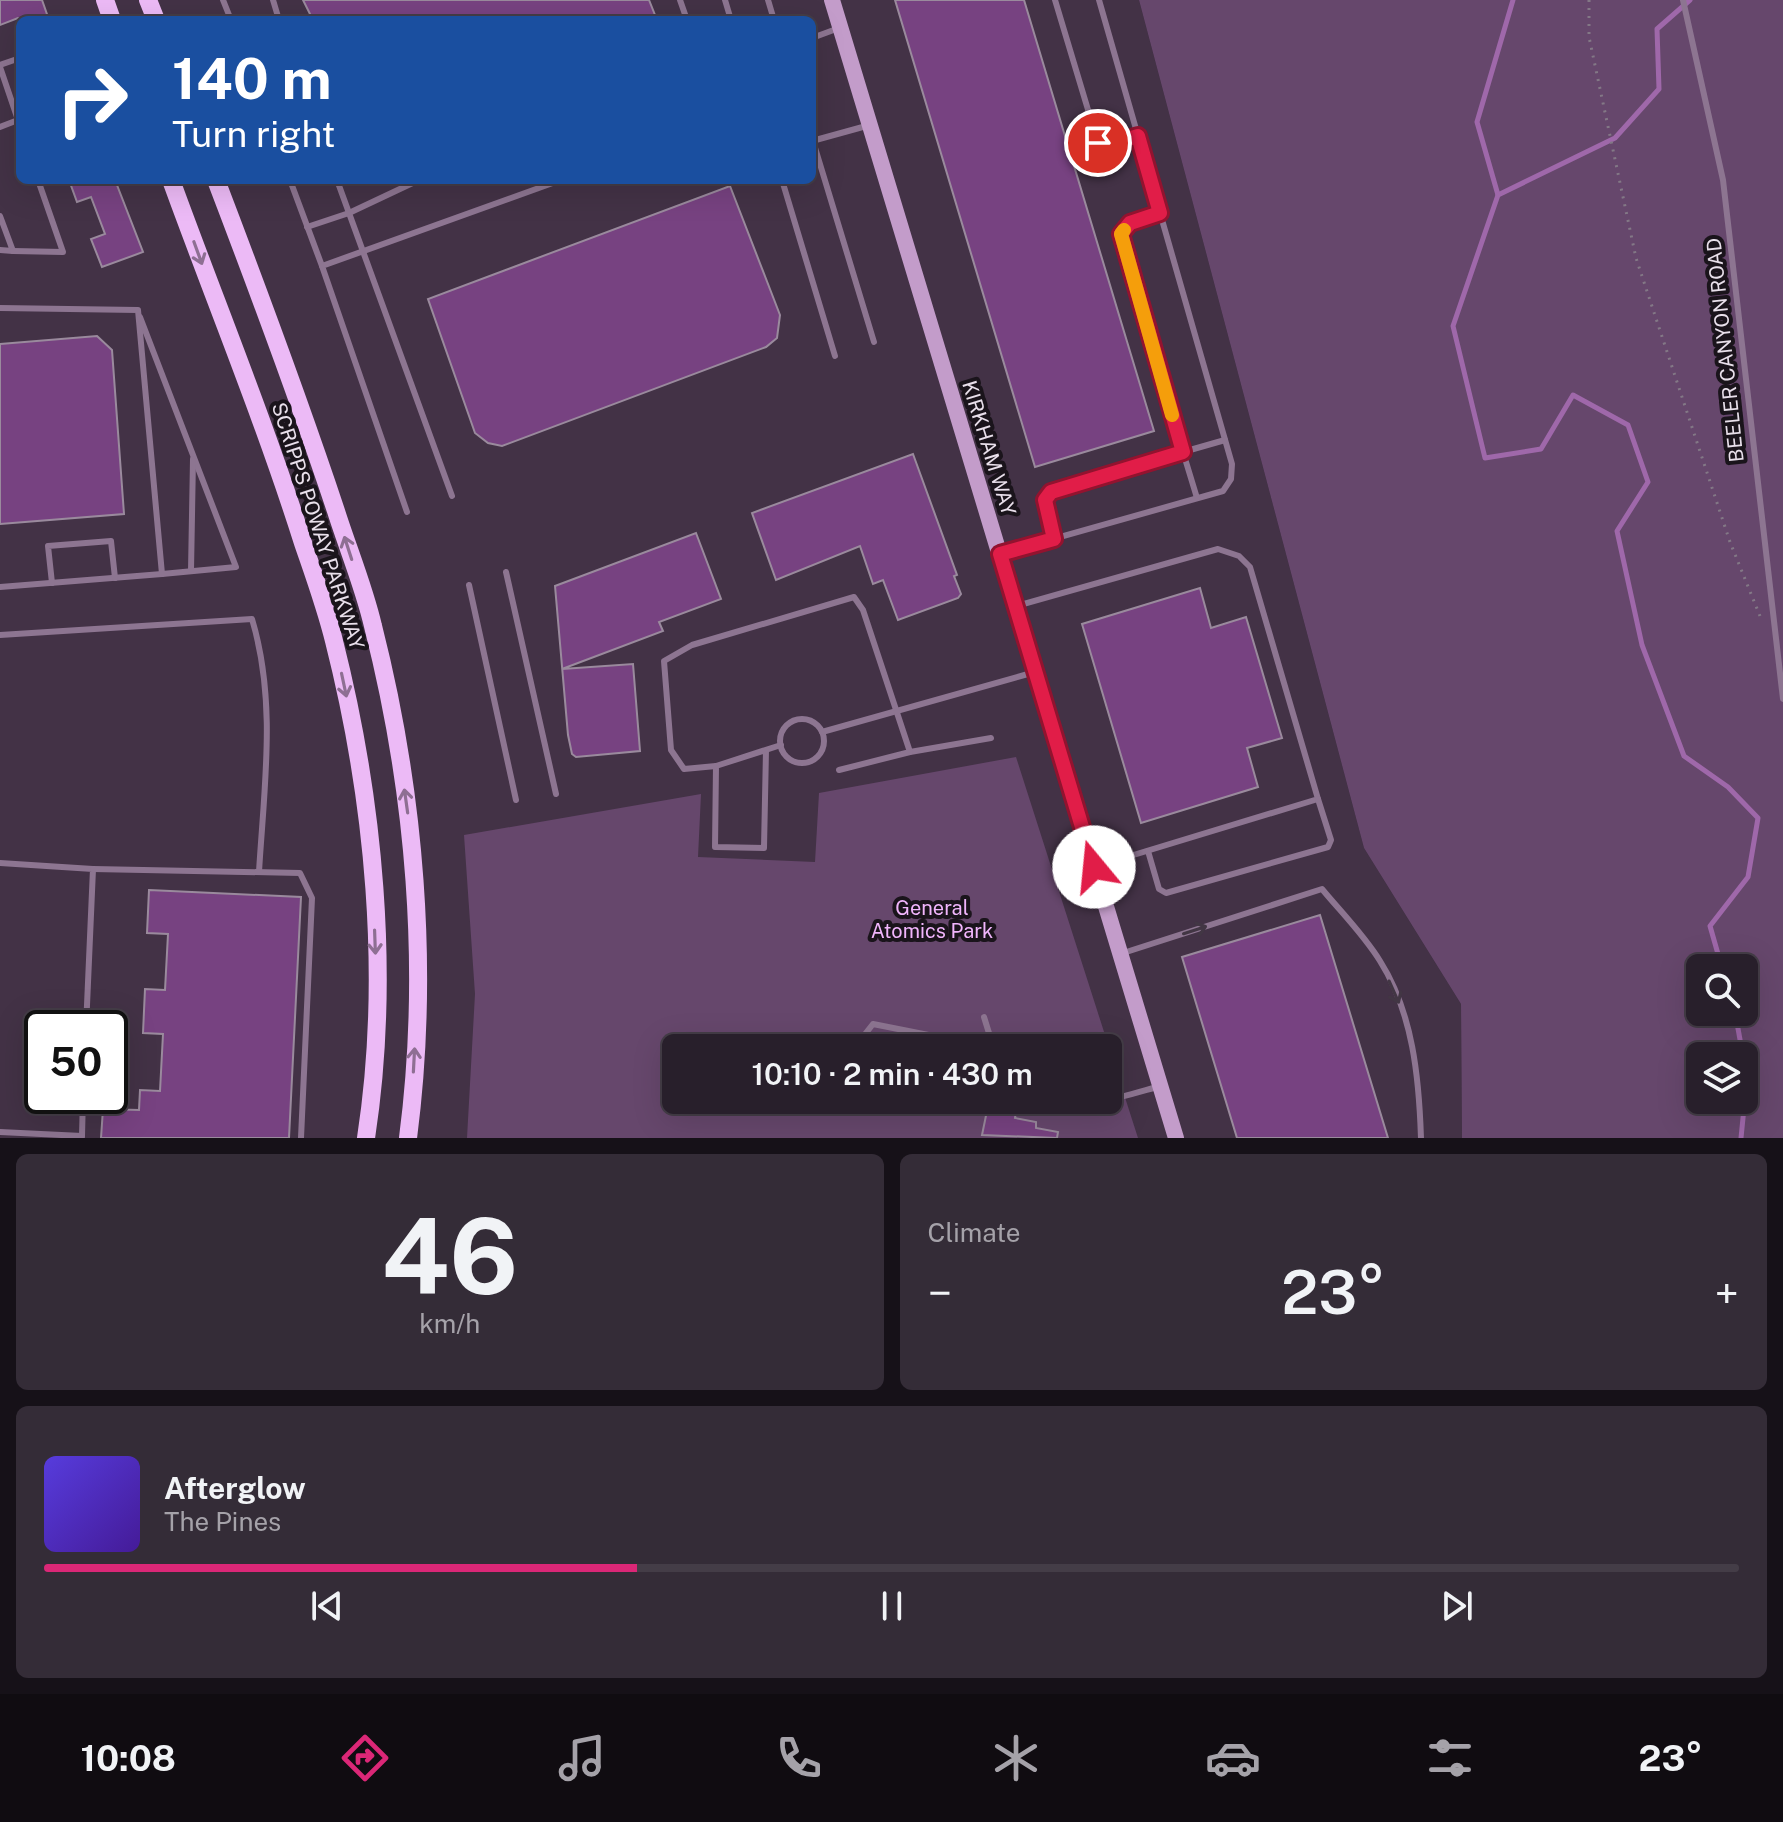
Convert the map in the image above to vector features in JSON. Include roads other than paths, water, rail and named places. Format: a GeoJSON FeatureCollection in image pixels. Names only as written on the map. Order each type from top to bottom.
{"type":"FeatureCollection","features":[{"type":"Feature","properties":{"kind":"main road","name":"KIRKHAM WAY"},"geometry":{"type":"LineString","coordinates":[[832,0],[1176,1138]]}},
{"type":"Feature","properties":{"kind":"main road","name":"SCRIPPS POWAY PARKWAY"},"geometry":{"type":"LineString","coordinates":[[172,184],[276,460],[334,638],[352,722],[374,907],[377,985],[372,1102],[366,1138]]}},
{"type":"Feature","properties":{"kind":"main road","name":"SCRIPPS POWAY PARKWAY"},"geometry":{"type":"LineString","coordinates":[[217,184],[311,435],[368,610],[393,719],[407,810],[417,935],[418,976],[408,1138]]}},
{"type":"Feature","properties":{"kind":"lane"},"geometry":{"type":"LineString","coordinates":[[1055,0],[1098,143],[1104,146],[1138,136]]}},
{"type":"Feature","properties":{"kind":"lane"},"geometry":{"type":"LineString","coordinates":[[1000,554],[1223,491],[1231,479],[1232,464],[1099,0]]}},
{"type":"Feature","properties":{"kind":"lane","name":"BEELER CANYON ROAD"},"geometry":{"type":"LineString","coordinates":[[1683,0],[1723,180],[1783,699]]}},
{"type":"Feature","properties":{"kind":"lane"},"geometry":{"type":"LineString","coordinates":[[816,37],[841,28]]}},
{"type":"Feature","properties":{"kind":"lane"},"geometry":{"type":"LineString","coordinates":[[0,66],[16,114]]}},
{"type":"Feature","properties":{"kind":"lane"},"geometry":{"type":"LineString","coordinates":[[816,140],[870,125]]}},
{"type":"Feature","properties":{"kind":"lane"},"geometry":{"type":"LineString","coordinates":[[816,154],[874,342]]}},
{"type":"Feature","properties":{"kind":"lane"},"geometry":{"type":"LineString","coordinates":[[0,250],[63,252],[39,184]]}},
{"type":"Feature","properties":{"kind":"lane"},"geometry":{"type":"LineString","coordinates":[[291,184],[407,512]]}},
{"type":"Feature","properties":{"kind":"lane"},"geometry":{"type":"LineString","coordinates":[[338,184],[452,496]]}},
{"type":"Feature","properties":{"kind":"lane"},"geometry":{"type":"LineString","coordinates":[[307,227],[349,213],[411,184]]}},
{"type":"Feature","properties":{"kind":"lane"},"geometry":{"type":"LineString","coordinates":[[322,266],[550,184]]}},
{"type":"Feature","properties":{"kind":"lane"},"geometry":{"type":"LineString","coordinates":[[783,184],[835,356]]}},
{"type":"Feature","properties":{"kind":"lane"},"geometry":{"type":"LineString","coordinates":[[1160,213],[1130,223],[1121,234],[1197,498]]}},
{"type":"Feature","properties":{"kind":"lane"},"geometry":{"type":"LineString","coordinates":[[0,216],[13,251]]}},
{"type":"Feature","properties":{"kind":"lane"},"geometry":{"type":"LineString","coordinates":[[0,308],[138,310]]}},
{"type":"Feature","properties":{"kind":"lane"},"geometry":{"type":"LineString","coordinates":[[0,587],[236,567],[138,310]]}},
{"type":"Feature","properties":{"kind":"lane"},"geometry":{"type":"LineString","coordinates":[[138,310],[162,574]]}},
{"type":"Feature","properties":{"kind":"lane"},"geometry":{"type":"LineString","coordinates":[[1054,539],[1045,500],[1051,492],[1225,440]]}},
{"type":"Feature","properties":{"kind":"lane"},"geometry":{"type":"LineString","coordinates":[[191,571],[193,452]]}},
{"type":"Feature","properties":{"kind":"lane"},"geometry":{"type":"LineString","coordinates":[[52,583],[48,546],[111,541],[115,578]]}},
{"type":"Feature","properties":{"kind":"lane"},"geometry":{"type":"LineString","coordinates":[[1015,606],[1218,549],[1239,556],[1250,567],[1331,840],[1328,847],[1166,893],[1159,889],[1148,851]]}},
{"type":"Feature","properties":{"kind":"lane"},"geometry":{"type":"LineString","coordinates":[[506,572],[556,794]]}},
{"type":"Feature","properties":{"kind":"lane"},"geometry":{"type":"LineString","coordinates":[[469,585],[516,800]]}},
{"type":"Feature","properties":{"kind":"lane"},"geometry":{"type":"LineString","coordinates":[[781,745],[716,766],[684,769],[671,750],[664,661],[692,645],[854,597],[863,610],[910,752]]}},
{"type":"Feature","properties":{"kind":"lane"},"geometry":{"type":"LineString","coordinates":[[0,635],[252,619],[263,656],[269,700],[259,872]]}},
{"type":"Feature","properties":{"kind":"lane"},"geometry":{"type":"LineString","coordinates":[[822,732],[1035,672]]}},
{"type":"Feature","properties":{"kind":"lane"},"geometry":{"type":"LineString","coordinates":[[793,721],[813,722],[822,732],[821,752],[811,761],[792,760],[781,745],[783,731],[793,721]]}},
{"type":"Feature","properties":{"kind":"lane"},"geometry":{"type":"LineString","coordinates":[[839,770],[910,752],[991,738]]}},
{"type":"Feature","properties":{"kind":"lane"},"geometry":{"type":"LineString","coordinates":[[716,766],[715,847],[764,848],[766,750]]}},
{"type":"Feature","properties":{"kind":"lane"},"geometry":{"type":"LineString","coordinates":[[1094,867],[1318,799]]}},
{"type":"Feature","properties":{"kind":"lane"},"geometry":{"type":"LineString","coordinates":[[0,863],[93,869],[300,873],[312,898],[301,1138]]}},
{"type":"Feature","properties":{"kind":"lane"},"geometry":{"type":"LineString","coordinates":[[87,1010],[93,869]]}},
{"type":"Feature","properties":{"kind":"lane"},"geometry":{"type":"LineString","coordinates":[[1120,954],[1322,889],[1380,961],[1406,1018],[1420,1087],[1421,1138]]}},
{"type":"Feature","properties":{"kind":"lane"},"geometry":{"type":"LineString","coordinates":[[984,1017],[989,1034]]}},
{"type":"Feature","properties":{"kind":"lane"},"geometry":{"type":"LineString","coordinates":[[865,1034],[873,1024],[925,1034]]}},
{"type":"Feature","properties":{"kind":"lane"},"geometry":{"type":"LineString","coordinates":[[1122,1097],[1161,1086]]}},
{"type":"Feature","properties":{"kind":"lane"},"geometry":{"type":"LineString","coordinates":[[0,1132],[82,1137],[83,1114]]}},
{"type":"Feature","properties":{"kind":"waterway"},"geometry":{"type":"LineString","coordinates":[[1513,0],[1477,122],[1498,195],[1453,326],[1485,458],[1541,449],[1573,395],[1628,425],[1648,482],[1617,531],[1642,645],[1684,756],[1728,787],[1758,818],[1748,877],[1710,926],[1718,954]]}},
{"type":"Feature","properties":{"kind":"waterway"},"geometry":{"type":"LineString","coordinates":[[1498,195],[1615,138],[1659,89],[1657,29],[1690,0]]}},
{"type":"Feature","properties":{"kind":"waterway"},"geometry":{"type":"LineString","coordinates":[[1738,1026],[1740,1042]]}},
{"type":"Feature","properties":{"kind":"waterway"},"geometry":{"type":"LineString","coordinates":[[1741,1138],[1743,1114]]}},
{"type":"Feature","properties":{"kind":"park label","name":"General Atomics Park"},"geometry":{"type":"Point","coordinates":[932,920]}}]}
